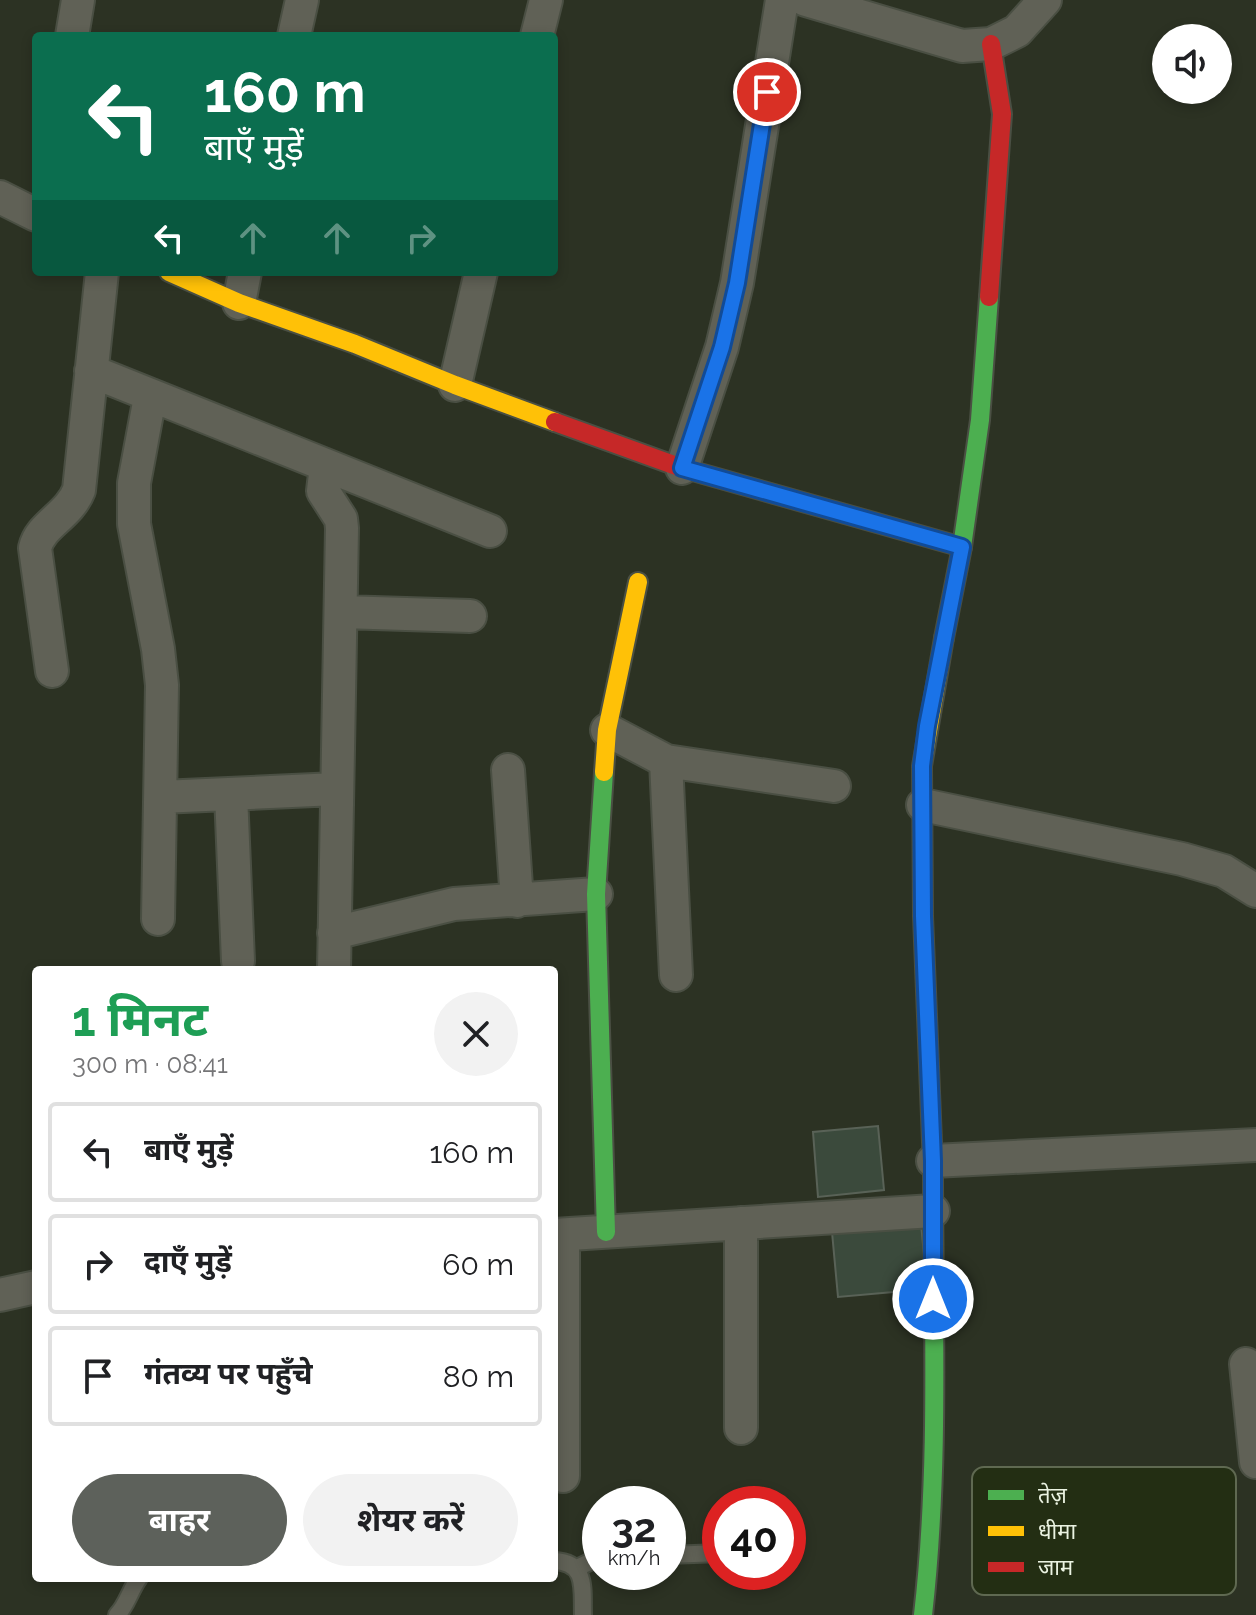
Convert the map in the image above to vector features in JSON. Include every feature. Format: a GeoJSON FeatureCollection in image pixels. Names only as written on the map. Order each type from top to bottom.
{"type":"FeatureCollection","features":[{"type":"Feature","properties":{"kind":"street"},"geometry":{"type":"LineString","coordinates":[[73,32],[78,0]]}},
{"type":"Feature","properties":{"kind":"street"},"geometry":{"type":"LineString","coordinates":[[295,32],[302,0]]}},
{"type":"Feature","properties":{"kind":"street"},"geometry":{"type":"LineString","coordinates":[[538,32],[546,0]]}},
{"type":"Feature","properties":{"kind":"street"},"geometry":{"type":"LineString","coordinates":[[682,468],[722,347],[737,283],[782,0]]}},
{"type":"Feature","properties":{"kind":"street"},"geometry":{"type":"LineString","coordinates":[[806,0],[962,46],[991,44],[1017,31],[1045,0]]}},
{"type":"Feature","properties":{"kind":"street"},"geometry":{"type":"LineString","coordinates":[[923,1615],[930,1555],[933,1447],[933,1161],[923,916],[922,766],[962,547],[980,420],[1002,114],[991,44]]}},
{"type":"Feature","properties":{"kind":"street"},"geometry":{"type":"LineString","coordinates":[[0,197],[32,213]]}},
{"type":"Feature","properties":{"kind":"street"},"geometry":{"type":"LineString","coordinates":[[52,671],[35,548],[38,537],[68,510],[79,490],[102,276]]}},
{"type":"Feature","properties":{"kind":"street"},"geometry":{"type":"LineString","coordinates":[[188,276],[242,287],[355,344],[455,385],[682,468],[962,547]]}},
{"type":"Feature","properties":{"kind":"street"},"geometry":{"type":"LineString","coordinates":[[455,385],[480,276]]}},
{"type":"Feature","properties":{"kind":"street"},"geometry":{"type":"LineString","coordinates":[[91,371],[490,531]]}},
{"type":"Feature","properties":{"kind":"street"},"geometry":{"type":"LineString","coordinates":[[150,397],[132,504],[162,685],[158,919]]}},
{"type":"Feature","properties":{"kind":"street"},"geometry":{"type":"LineString","coordinates":[[326,466],[323,491],[341,519],[342,528],[334,966]]}},
{"type":"Feature","properties":{"kind":"street"},"geometry":{"type":"LineString","coordinates":[[606,1232],[596,894],[607,730],[638,582]]}},
{"type":"Feature","properties":{"kind":"street"},"geometry":{"type":"LineString","coordinates":[[342,612],[470,616]]}},
{"type":"Feature","properties":{"kind":"street"},"geometry":{"type":"LineString","coordinates":[[607,730],[666,761],[834,786]]}},
{"type":"Feature","properties":{"kind":"street"},"geometry":{"type":"LineString","coordinates":[[666,761],[676,975]]}},
{"type":"Feature","properties":{"kind":"street"},"geometry":{"type":"LineString","coordinates":[[508,770],[517,901]]}},
{"type":"Feature","properties":{"kind":"street"},"geometry":{"type":"LineString","coordinates":[[161,797],[336,789]]}},
{"type":"Feature","properties":{"kind":"street"},"geometry":{"type":"LineString","coordinates":[[231,794],[238,961]]}},
{"type":"Feature","properties":{"kind":"street"},"geometry":{"type":"LineString","coordinates":[[923,805],[1182,859],[1224,871],[1256,891]]}},
{"type":"Feature","properties":{"kind":"street"},"geometry":{"type":"LineString","coordinates":[[334,933],[444,906],[596,894]]}},
{"type":"Feature","properties":{"kind":"street"},"geometry":{"type":"LineString","coordinates":[[933,1161],[1256,1145]]}},
{"type":"Feature","properties":{"kind":"street"},"geometry":{"type":"LineString","coordinates":[[563,1476],[558,1235],[933,1211]]}},
{"type":"Feature","properties":{"kind":"street"},"geometry":{"type":"LineString","coordinates":[[741,1223],[741,1428]]}},
{"type":"Feature","properties":{"kind":"street"},"geometry":{"type":"LineString","coordinates":[[0,1295],[32,1288]]}},
{"type":"Feature","properties":{"kind":"street"},"geometry":{"type":"LineString","coordinates":[[1246,1364],[1256,1462]]}},
{"type":"Feature","properties":{"kind":"lane"},"geometry":{"type":"LineString","coordinates":[[558,1561],[566,1561],[577,1568],[582,1579],[583,1615]]}},
{"type":"Feature","properties":{"kind":"lane"},"geometry":{"type":"LineString","coordinates":[[577,1568],[582,1566]]}},
{"type":"Feature","properties":{"kind":"lane"},"geometry":{"type":"LineString","coordinates":[[117,1615],[136,1582]]}},
{"type":"Feature","properties":{"kind":"building"},"geometry":{"type":"Polygon","coordinates":[[[878,1126],[884,1190],[818,1197],[813,1132],[878,1126]]]}},
{"type":"Feature","properties":{"kind":"building"},"geometry":{"type":"Polygon","coordinates":[[[921,1223],[927,1289],[838,1297],[832,1232],[921,1223]]]}},
{"type":"Feature","properties":{"kind":"traffic: fast"},"geometry":{"type":"LineString","coordinates":[[944,638],[962,547],[980,420],[989,297]]}},
{"type":"Feature","properties":{"kind":"traffic: fast"},"geometry":{"type":"LineString","coordinates":[[604,772],[596,894],[606,1232]]}},
{"type":"Feature","properties":{"kind":"traffic: fast"},"geometry":{"type":"LineString","coordinates":[[923,1615],[934,1447],[933,1167]]}},
{"type":"Feature","properties":{"kind":"traffic: slow"},"geometry":{"type":"LineString","coordinates":[[178,276],[239,303],[355,344],[555,422]]}},
{"type":"Feature","properties":{"kind":"traffic: slow"},"geometry":{"type":"LineString","coordinates":[[604,772],[607,730],[638,582]]}},
{"type":"Feature","properties":{"kind":"traffic: slow"},"geometry":{"type":"LineString","coordinates":[[933,1167],[923,916],[922,766],[944,638]]}},
{"type":"Feature","properties":{"kind":"traffic: jam"},"geometry":{"type":"LineString","coordinates":[[989,297],[1002,114],[991,44]]}},
{"type":"Feature","properties":{"kind":"traffic: jam"},"geometry":{"type":"LineString","coordinates":[[555,422],[682,468],[962,547]]}},
{"type":"Feature","properties":{"kind":"route"},"geometry":{"type":"LineString","coordinates":[[767,92],[737,283],[722,347],[682,468],[962,547],[922,766],[923,916],[933,1161],[933,1299]]}}]}
